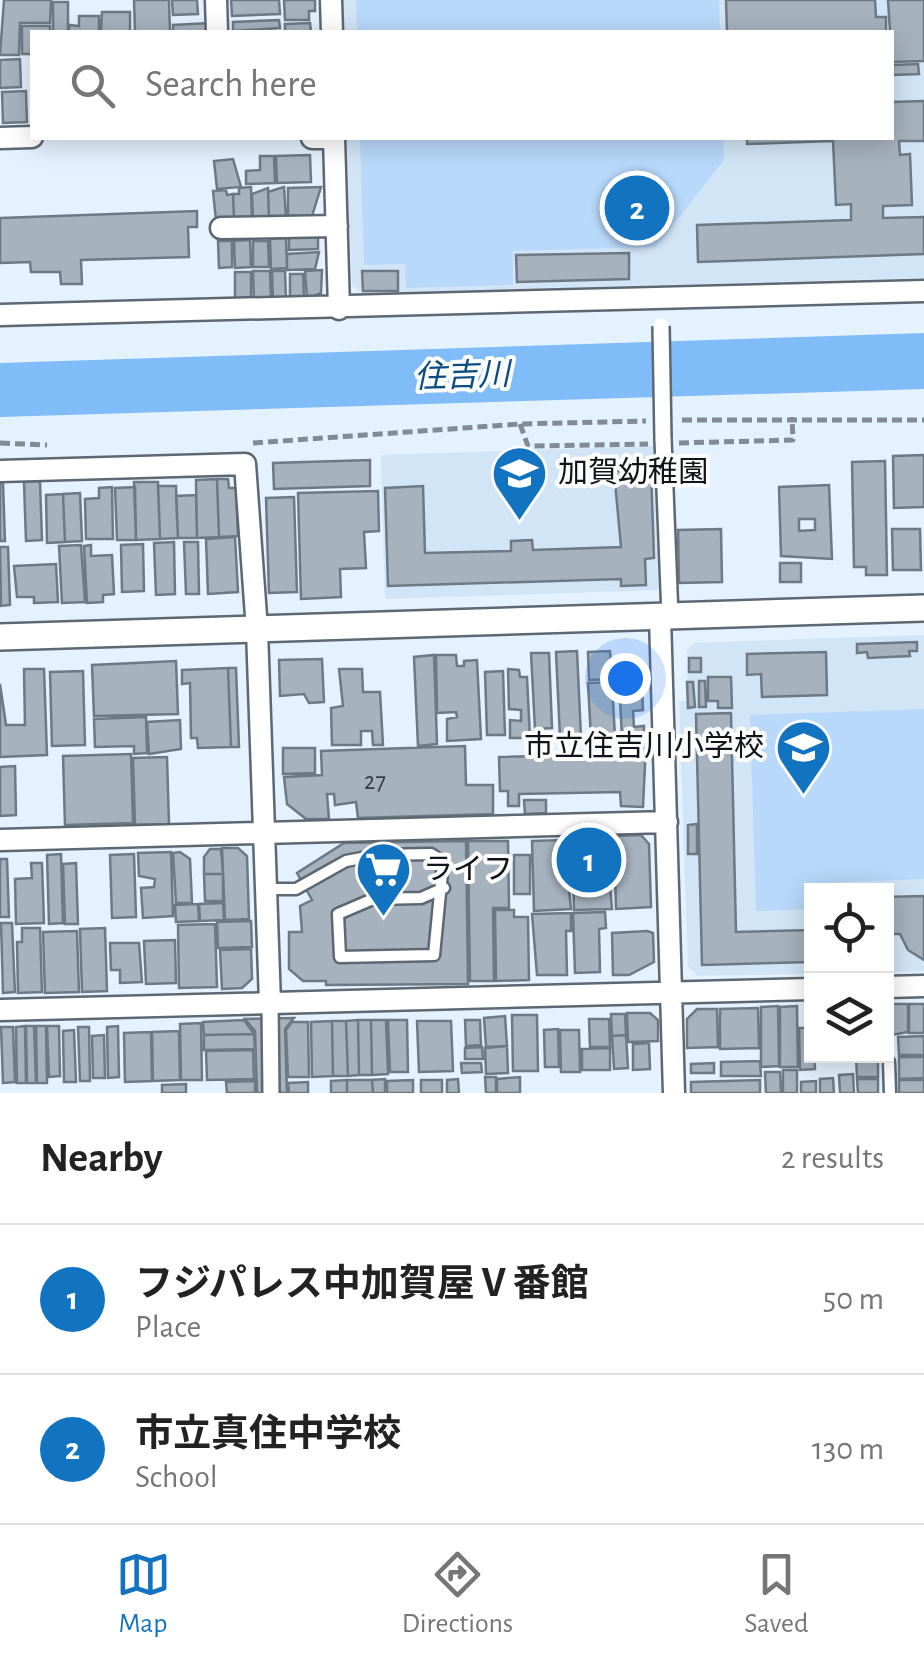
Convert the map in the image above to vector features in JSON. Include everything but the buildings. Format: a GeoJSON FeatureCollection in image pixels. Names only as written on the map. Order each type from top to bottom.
{"type":"FeatureCollection","features":[{"type":"Feature","properties":{"kind":"street"},"geometry":{"type":"LineString","coordinates":[[216,0],[217,30]]}},
{"type":"Feature","properties":{"kind":"street"},"geometry":{"type":"LineString","coordinates":[[331,0],[332,30]]}},
{"type":"Feature","properties":{"kind":"street"},"geometry":{"type":"LineString","coordinates":[[0,138],[30,137]]}},
{"type":"Feature","properties":{"kind":"street"},"geometry":{"type":"LineString","coordinates":[[334,140],[339,309]]}},
{"type":"Feature","properties":{"kind":"street"},"geometry":{"type":"LineString","coordinates":[[221,228],[336,226]]}},
{"type":"Feature","properties":{"kind":"street"},"geometry":{"type":"LineString","coordinates":[[0,316],[924,291]]}},
{"type":"Feature","properties":{"kind":"street"},"geometry":{"type":"LineString","coordinates":[[661,319],[666,822],[674,1093]]}},
{"type":"Feature","properties":{"kind":"street"},"geometry":{"type":"LineString","coordinates":[[0,471],[245,464],[257,630],[270,1093]]}},
{"type":"Feature","properties":{"kind":"street"},"geometry":{"type":"LineString","coordinates":[[0,638],[924,608]]}},
{"type":"Feature","properties":{"kind":"street"},"geometry":{"type":"LineString","coordinates":[[0,840],[666,822]]}},
{"type":"Feature","properties":{"kind":"street"},"geometry":{"type":"LineString","coordinates":[[894,987],[924,986]]}},
{"type":"Feature","properties":{"kind":"street"},"geometry":{"type":"LineString","coordinates":[[0,1010],[270,1011],[804,989]]}},
{"type":"Feature","properties":{"kind":"lane"},"geometry":{"type":"LineString","coordinates":[[266,889],[304,884],[346,860],[377,855],[432,854],[443,862],[444,888],[434,955],[340,957],[338,914],[373,899],[421,898],[444,888]]}},
{"type":"Feature","properties":{"kind":"lane"},"geometry":{"type":"LineString","coordinates":[[889,1063],[890,1093]]}},
{"type":"Feature","properties":{"kind":"path"},"geometry":{"type":"LineString","coordinates":[[240,444],[520,424],[656,420]]}},
{"type":"Feature","properties":{"kind":"path"},"geometry":{"type":"LineString","coordinates":[[675,420],[924,420]]}},
{"type":"Feature","properties":{"kind":"path"},"geometry":{"type":"LineString","coordinates":[[0,443],[53,446]]}},
{"type":"Feature","properties":{"kind":"shaded area"},"geometry":{"type":"Polygon","coordinates":[[[341,0],[924,0],[924,278],[505,289],[504,297],[366,297],[352,285],[346,140],[894,140],[894,30],[342,30],[341,0]]]}},
{"type":"Feature","properties":{"kind":"shaded area"},"geometry":{"type":"Polygon","coordinates":[[[356,0],[719,0],[720,30],[357,30],[356,0]]]}},
{"type":"Feature","properties":{"kind":"shaded area"},"geometry":{"type":"Polygon","coordinates":[[[360,140],[723,140],[724,160],[656,247],[513,251],[513,285],[406,288],[405,264],[364,265],[360,140]]]}},
{"type":"Feature","properties":{"kind":"shaded area","name":"加賀幼稚園"},"geometry":{"type":"Polygon","coordinates":[[[654,446],[658,590],[385,599],[381,455],[654,446]]]}},
{"type":"Feature","properties":{"kind":"shaded area","name":"市立住吉川小学校"},"geometry":{"type":"Polygon","coordinates":[[[924,635],[924,971],[894,972],[894,883],[804,883],[804,974],[698,976],[688,966],[679,701],[688,701],[687,651],[693,643],[924,635]]]}},
{"type":"Feature","properties":{"kind":"shaded area"},"geometry":{"type":"Polygon","coordinates":[[[924,709],[924,879],[804,883],[804,909],[756,911],[750,715],[924,709]]]}},
{"type":"Feature","properties":{"kind":"water","name":"住吉川"},"geometry":{"type":"Polygon","coordinates":[[[924,333],[924,389],[0,417],[0,363],[924,333]]]}},
{"type":"Feature","properties":{"kind":"place","name":"市立真住中学校"},"geometry":{"type":"Point","coordinates":[637,208]}},
{"type":"Feature","properties":{"kind":"place","name":"加賀幼稚園"},"geometry":{"type":"Point","coordinates":[519,522]}},
{"type":"Feature","properties":{"kind":"place","name":"市立住吉川小学校"},"geometry":{"type":"Point","coordinates":[803,796]}},
{"type":"Feature","properties":{"kind":"place","name":"フジパレス中加賀屋Ⅴ番館"},"geometry":{"type":"Point","coordinates":[589,860]}},
{"type":"Feature","properties":{"kind":"place","name":"ライフ"},"geometry":{"type":"Point","coordinates":[384,919]}}]}
